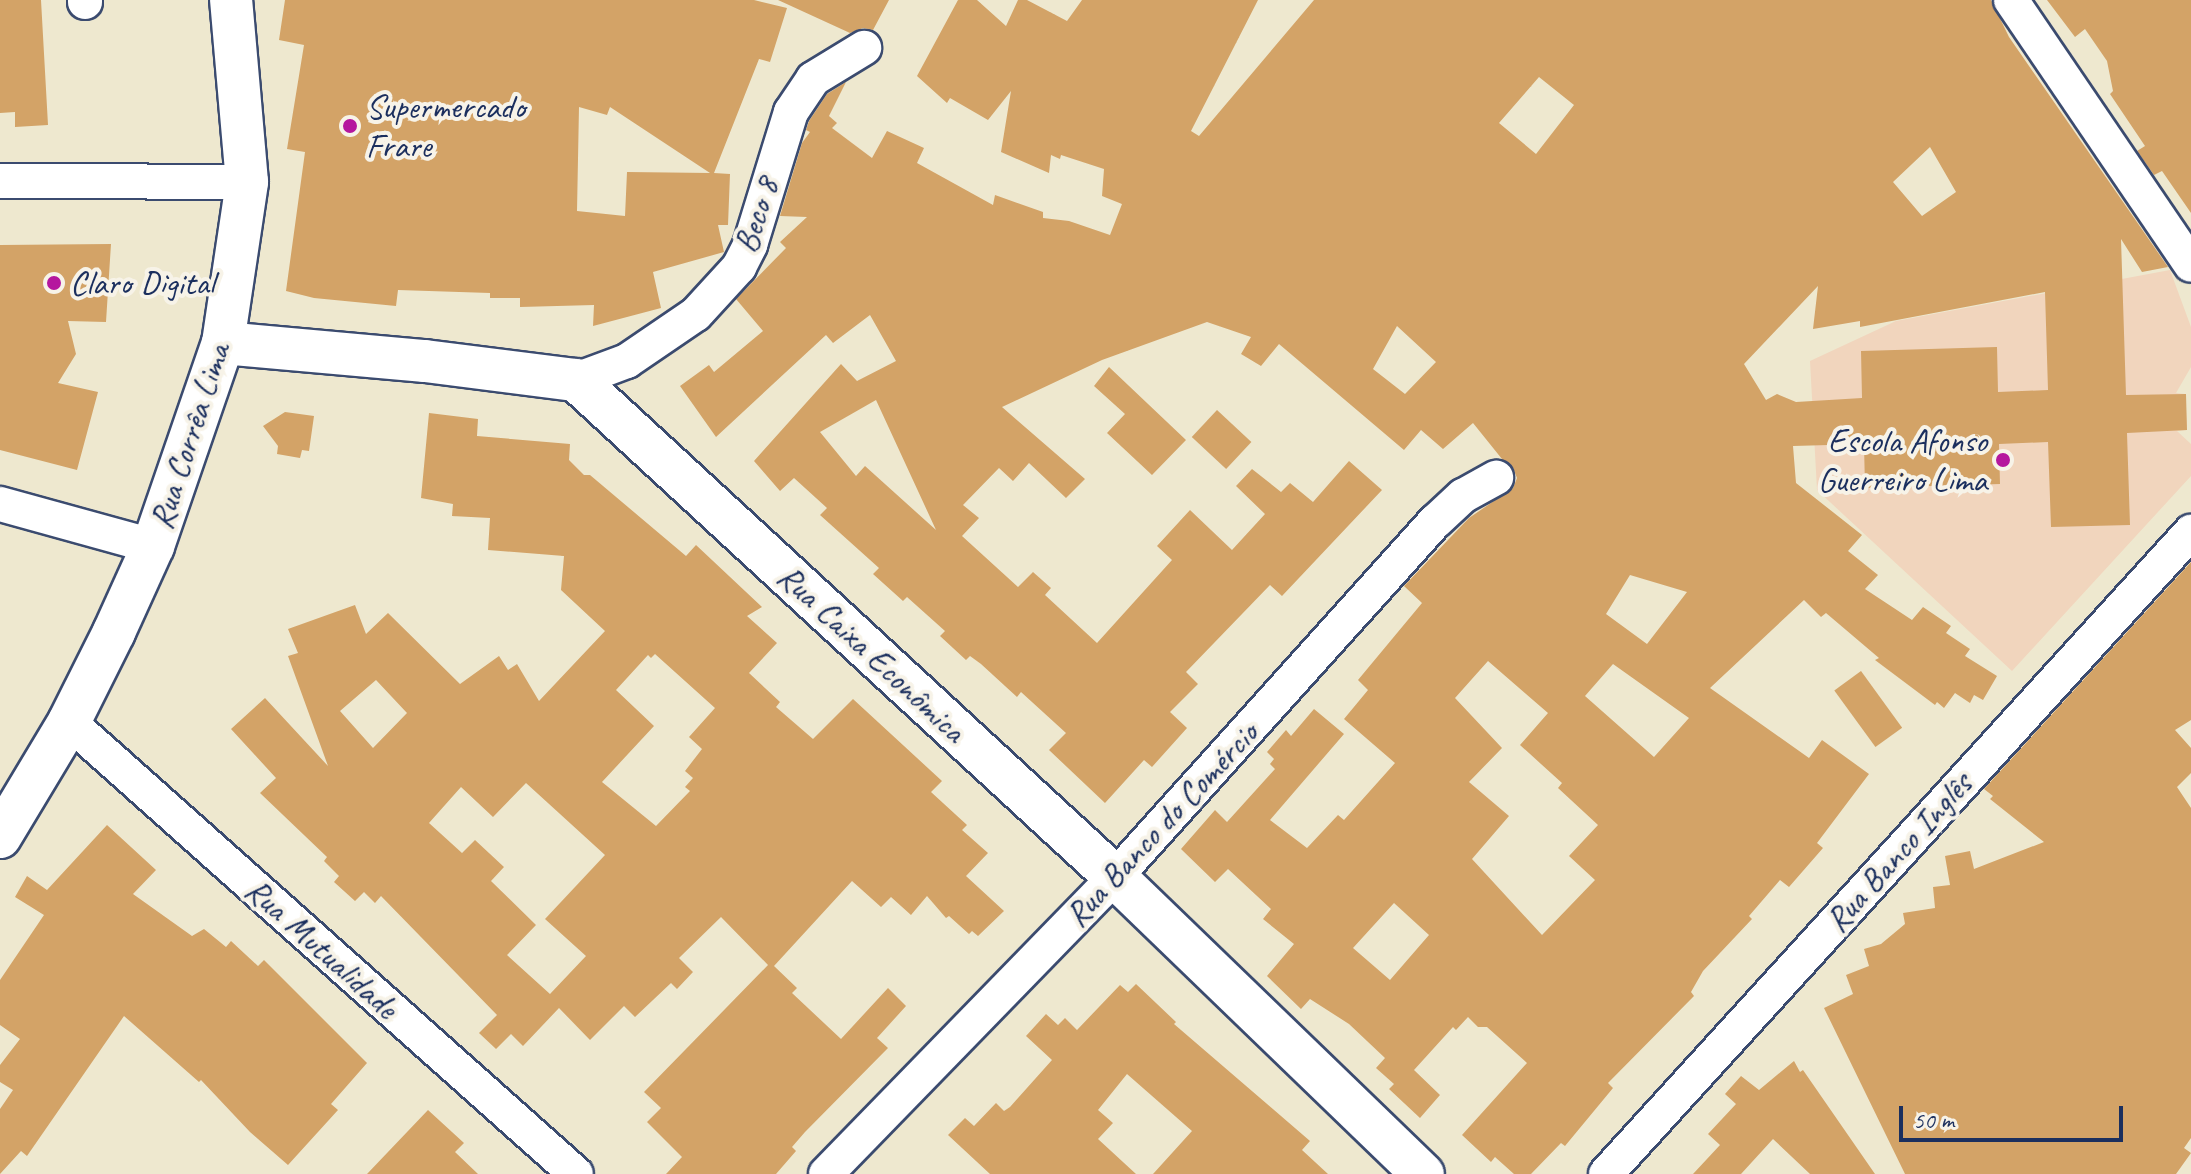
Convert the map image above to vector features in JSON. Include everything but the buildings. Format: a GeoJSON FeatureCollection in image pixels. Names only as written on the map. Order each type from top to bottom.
{"type":"FeatureCollection","features":[{"type":"Feature","properties":{"kind":"street","name":"Rua Corrêa Lima"},"geometry":{"type":"LineString","coordinates":[[0,837],[69,722],[153,546],[223,343],[247,182],[231,0]]}},
{"type":"Feature","properties":{"kind":"street"},"geometry":{"type":"LineString","coordinates":[[2011,0],[2191,265]]}},
{"type":"Feature","properties":{"kind":"street","name":"Beco 8"},"geometry":{"type":"LineString","coordinates":[[576,380],[627,361],[673,330],[696,314],[739,267],[750,245],[791,112],[813,79],[864,48]]}},
{"type":"Feature","properties":{"kind":"street"},"geometry":{"type":"LineString","coordinates":[[0,181],[247,182]]}},
{"type":"Feature","properties":{"kind":"street"},"geometry":{"type":"LineString","coordinates":[[223,343],[425,361],[576,380]]}},
{"type":"Feature","properties":{"kind":"street","name":"Rua Caixa Econômica"},"geometry":{"type":"LineString","coordinates":[[576,380],[1115,877],[1423,1174]]}},
{"type":"Feature","properties":{"kind":"street","name":"Rua Banco do Comércio"},"geometry":{"type":"LineString","coordinates":[[826,1174],[1115,877],[1436,521],[1463,496],[1496,478]]}},
{"type":"Feature","properties":{"kind":"street"},"geometry":{"type":"LineString","coordinates":[[0,504],[153,546]]}},
{"type":"Feature","properties":{"kind":"street","name":"Rua Banco Inglês"},"geometry":{"type":"LineString","coordinates":[[1606,1174],[2191,532]]}},
{"type":"Feature","properties":{"kind":"street","name":"Rua Mutualidade"},"geometry":{"type":"LineString","coordinates":[[69,722],[576,1174]]}},
{"type":"Feature","properties":{"kind":"shaded area","name":"Escola Afonso Guerreiro Lima"},"geometry":{"type":"Polygon","coordinates":[[[2170,270],[2191,327],[2191,367],[2176,393],[2185,394],[2187,430],[2177,431],[2191,444],[2191,476],[2012,671],[1817,490],[1810,361],[1896,321],[2170,270]]]}},
{"type":"Feature","properties":{"kind":"place","name":"Supermercado Frare"},"geometry":{"type":"Point","coordinates":[350,126]}},
{"type":"Feature","properties":{"kind":"place","name":"Claro Digital"},"geometry":{"type":"Point","coordinates":[54,283]}},
{"type":"Feature","properties":{"kind":"place","name":"Escola Afonso Guerreiro Lima"},"geometry":{"type":"Point","coordinates":[2003,460]}}]}
